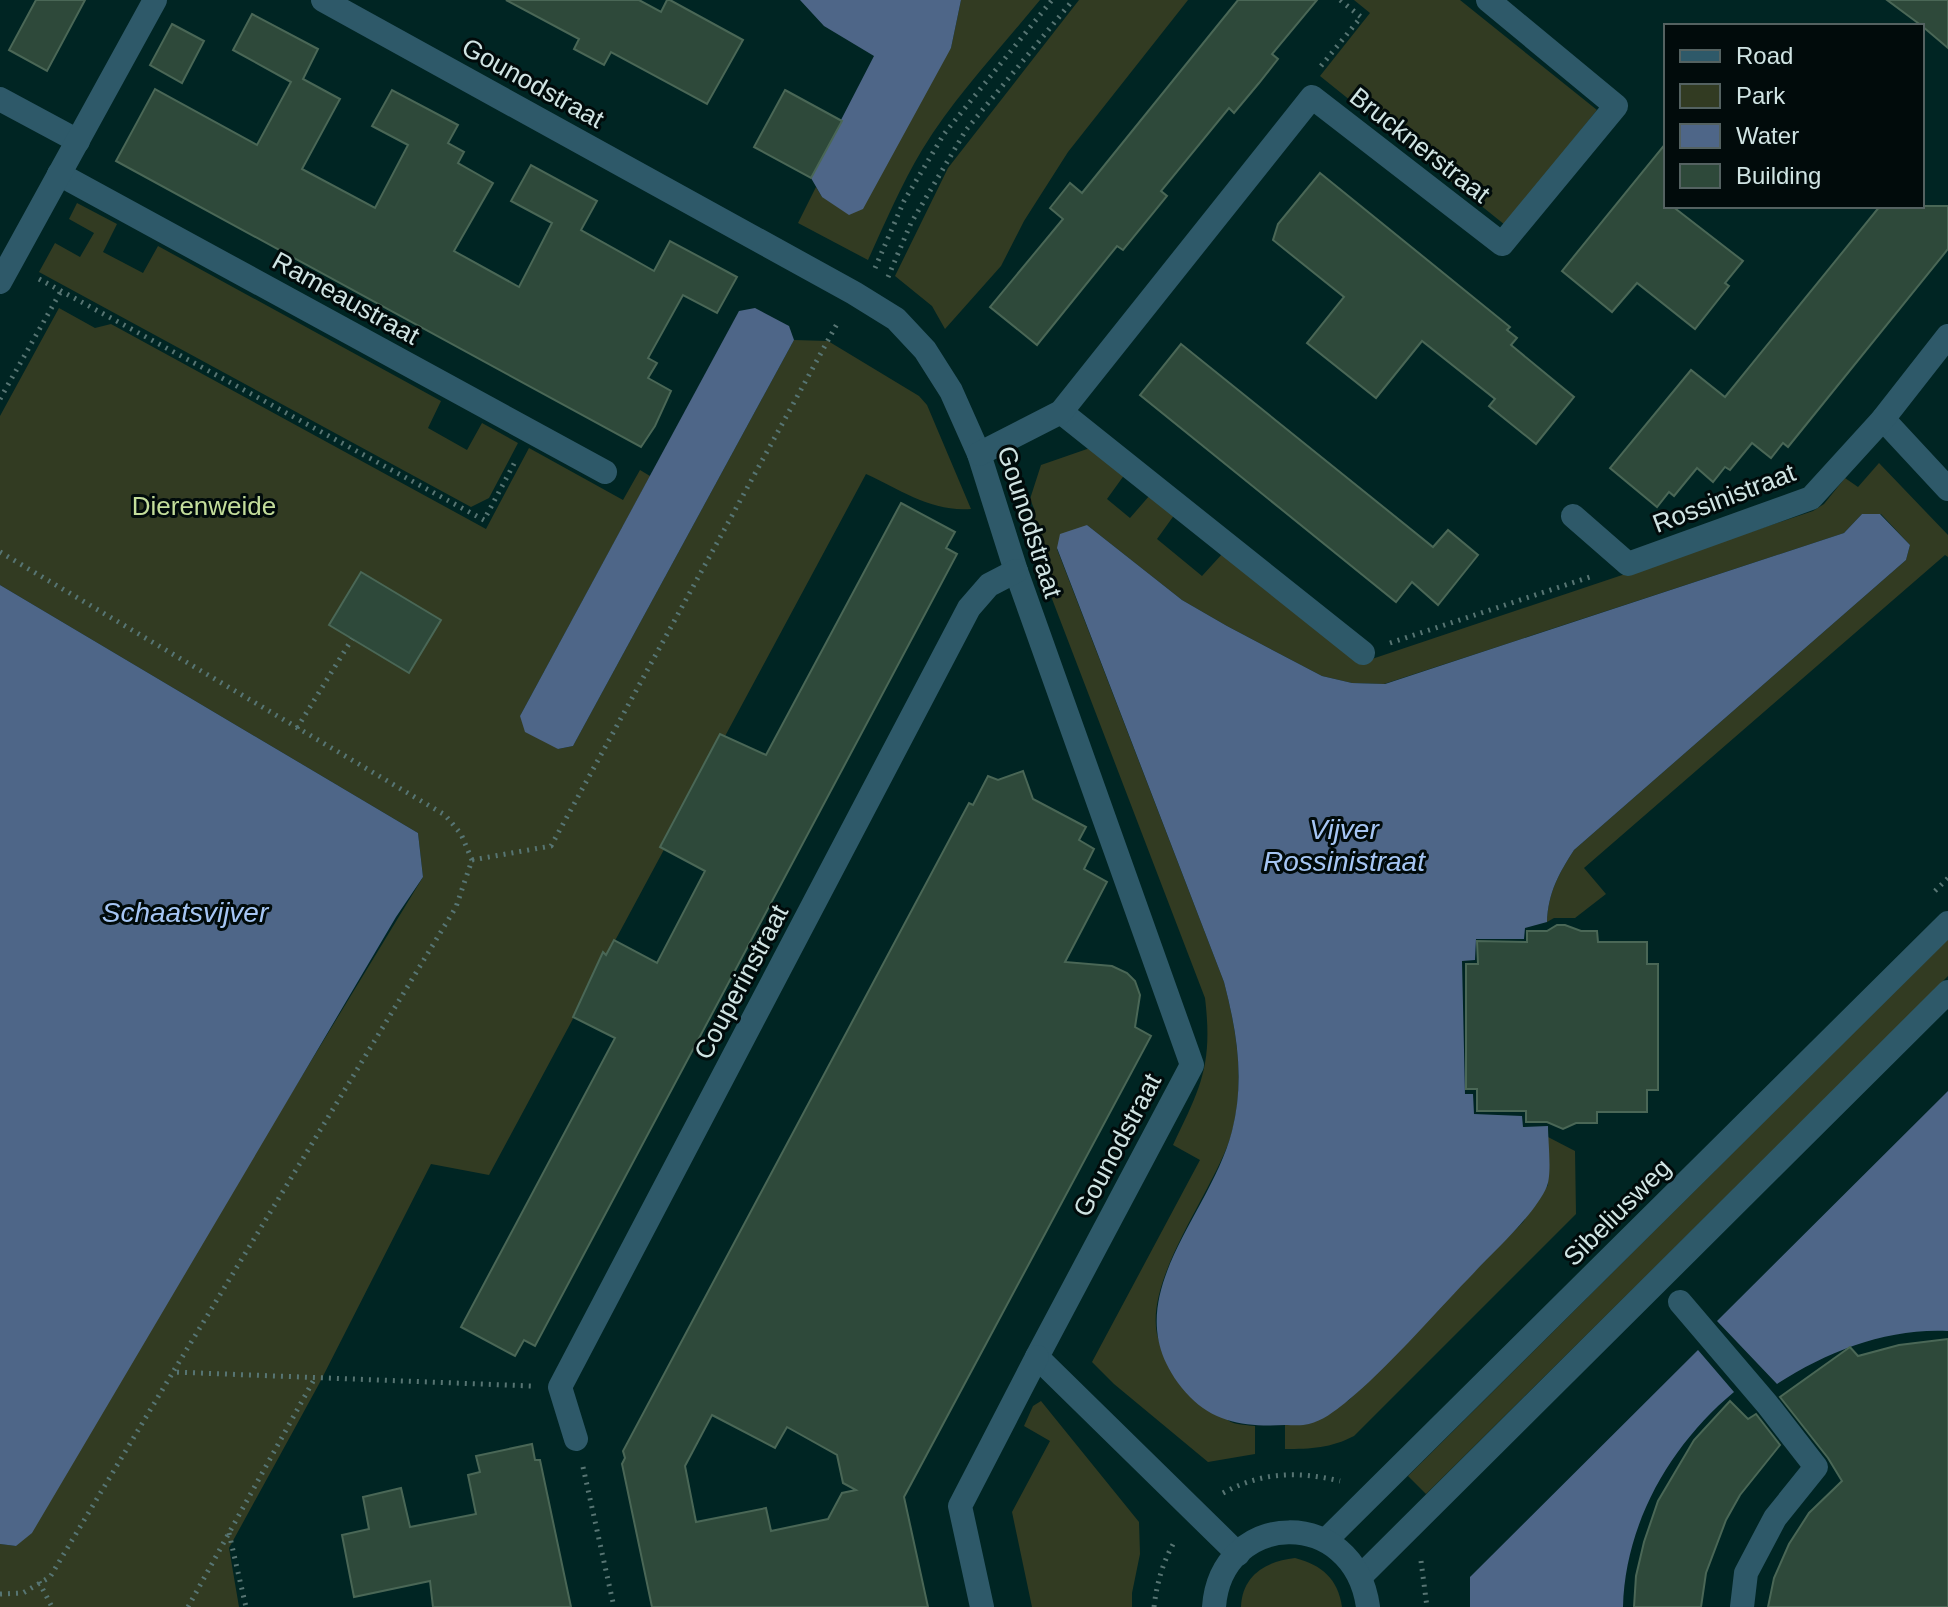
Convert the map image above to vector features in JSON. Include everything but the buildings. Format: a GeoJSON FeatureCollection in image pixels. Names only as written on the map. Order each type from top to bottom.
{"type":"FeatureCollection","features":[{"type":"Feature","properties":{"kind":"street"},"geometry":{"type":"LineString","coordinates":[[5,273],[155,0]]}},
{"type":"Feature","properties":{"kind":"street","name":"Gounodstraat"},"geometry":{"type":"LineString","coordinates":[[323,0],[896,319],[925,350],[951,391],[979,454],[1016,571],[1192,1065],[960,1506],[982,1607]]}},
{"type":"Feature","properties":{"kind":"street","name":"Brucknerstraat"},"geometry":{"type":"LineString","coordinates":[[979,454],[1061,412],[1312,97],[1502,244],[1616,106],[1488,0]]}},
{"type":"Feature","properties":{"kind":"street"},"geometry":{"type":"LineString","coordinates":[[0,99],[78,141]]}},
{"type":"Feature","properties":{"kind":"street","name":"Rameaustraat"},"geometry":{"type":"LineString","coordinates":[[59,174],[605,472]]}},
{"type":"Feature","properties":{"kind":"street","name":"Rossinistraat"},"geometry":{"type":"LineString","coordinates":[[1628,564],[1811,498],[1883,419],[1948,336]]}},
{"type":"Feature","properties":{"kind":"street"},"geometry":{"type":"LineString","coordinates":[[1061,412],[1363,653]]}},
{"type":"Feature","properties":{"kind":"street"},"geometry":{"type":"LineString","coordinates":[[1883,419],[1948,489]]}},
{"type":"Feature","properties":{"kind":"street"},"geometry":{"type":"LineString","coordinates":[[1573,516],[1628,564]]}},
{"type":"Feature","properties":{"kind":"street","name":"Couperinstraat"},"geometry":{"type":"LineString","coordinates":[[560,1387],[969,608],[989,585],[1016,571]]}},
{"type":"Feature","properties":{"kind":"street","name":"Sibeliusweg"},"geometry":{"type":"LineString","coordinates":[[1326,1540],[1948,923]]}},
{"type":"Feature","properties":{"kind":"street"},"geometry":{"type":"LineString","coordinates":[[1360,1577],[1948,992]]}},
{"type":"Feature","properties":{"kind":"street"},"geometry":{"type":"LineString","coordinates":[[1680,1302],[1816,1467],[1775,1518],[1746,1573],[1742,1607]]}},
{"type":"Feature","properties":{"kind":"street"},"geometry":{"type":"LineString","coordinates":[[1037,1357],[1238,1554]]}},
{"type":"Feature","properties":{"kind":"street"},"geometry":{"type":"LineString","coordinates":[[560,1387],[576,1439]]}},
{"type":"Feature","properties":{"kind":"street"},"geometry":{"type":"LineString","coordinates":[[1214,1607],[1220,1580],[1238,1554],[1255,1541],[1278,1533],[1303,1533],[1326,1540],[1350,1559],[1360,1577],[1368,1607]]}},
{"type":"Feature","properties":{"kind":"path"},"geometry":{"type":"LineString","coordinates":[[472,860],[551,846],[854,293],[877,266],[904,201],[944,134],[1052,0]]}},
{"type":"Feature","properties":{"kind":"path"},"geometry":{"type":"LineString","coordinates":[[895,286],[887,279],[911,223],[937,176],[966,130],[1073,0]]}},
{"type":"Feature","properties":{"kind":"path"},"geometry":{"type":"LineString","coordinates":[[1311,79],[1361,17],[1340,0]]}},
{"type":"Feature","properties":{"kind":"path"},"geometry":{"type":"LineString","coordinates":[[5,273],[61,291],[484,520],[531,432]]}},
{"type":"Feature","properties":{"kind":"path"},"geometry":{"type":"LineString","coordinates":[[0,399],[61,291]]}},
{"type":"Feature","properties":{"kind":"path"},"geometry":{"type":"LineString","coordinates":[[0,552],[445,815],[461,834],[472,860],[456,907],[50,1577],[23,1593],[0,1594]]}},
{"type":"Feature","properties":{"kind":"path"},"geometry":{"type":"LineString","coordinates":[[1363,653],[1628,564]]}},
{"type":"Feature","properties":{"kind":"path"},"geometry":{"type":"LineString","coordinates":[[297,728],[352,639]]}},
{"type":"Feature","properties":{"kind":"path"},"geometry":{"type":"LineString","coordinates":[[173,1372],[560,1387]]}},
{"type":"Feature","properties":{"kind":"path"},"geometry":{"type":"LineString","coordinates":[[188,1607],[316,1376]]}},
{"type":"Feature","properties":{"kind":"path"},"geometry":{"type":"LineString","coordinates":[[576,1439],[614,1607]]}},
{"type":"Feature","properties":{"kind":"path"},"geometry":{"type":"LineString","coordinates":[[229,1532],[246,1607]]}},
{"type":"Feature","properties":{"kind":"path"},"geometry":{"type":"LineString","coordinates":[[1420,1558],[1427,1607]]}},
{"type":"Feature","properties":{"kind":"path"},"geometry":{"type":"LineString","coordinates":[[39,1582],[52,1607]]}},
{"type":"Feature","properties":{"kind":"green space"},"geometry":{"type":"Polygon","coordinates":[[[961,0],[1040,0],[935,130],[907,177],[868,260],[798,223],[816,187],[822,197],[951,48],[961,0]]]}},
{"type":"Feature","properties":{"kind":"green space"},"geometry":{"type":"Polygon","coordinates":[[[1079,0],[1188,0],[1068,152],[1024,221],[1001,266],[945,329],[932,306],[895,276],[948,168],[1079,0]]]}},
{"type":"Feature","properties":{"kind":"green space"},"geometry":{"type":"Polygon","coordinates":[[[1354,0],[1460,0],[1597,110],[1505,225],[1320,76],[1370,13],[1354,0]]]}},
{"type":"Feature","properties":{"kind":"green space"},"geometry":{"type":"Polygon","coordinates":[[[77,203],[117,224],[103,252],[143,273],[158,246],[441,401],[428,428],[467,450],[482,423],[518,443],[489,498],[471,507],[39,272],[55,243],[80,257],[94,233],[69,219],[77,203]]]}},
{"type":"Feature","properties":{"kind":"green space","name":"Dierenweide"},"geometry":{"type":"Polygon","coordinates":[[[59,308],[95,328],[111,324],[486,529],[529,448],[623,500],[640,470],[650,476],[520,716],[558,749],[573,746],[794,340],[828,341],[919,396],[927,405],[971,509],[929,503],[866,474],[489,1175],[431,1164],[319,1384],[229,1548],[239,1607],[0,1607],[0,1544],[16,1546],[423,877],[418,833],[0,585],[0,416],[59,308]]]}},
{"type":"Feature","properties":{"kind":"green space"},"geometry":{"type":"Polygon","coordinates":[[[1090,448],[1125,474],[1107,499],[1130,518],[1150,495],[1175,514],[1157,539],[1202,576],[1223,553],[1360,663],[1813,511],[1824,504],[1845,478],[1858,487],[1879,463],[1948,535],[1948,557],[1945,555],[1584,868],[1606,894],[1575,918],[1554,918],[1547,922],[1555,884],[1574,850],[1906,560],[1910,545],[1881,514],[1862,514],[1844,533],[1384,684],[1352,683],[1322,676],[1227,626],[1182,600],[1087,525],[1057,549],[1224,982],[1233,1019],[1239,1075],[1232,1132],[1224,1155],[1168,1268],[1159,1297],[1156,1323],[1164,1351],[1222,1415],[1233,1423],[1255,1426],[1255,1454],[1208,1462],[1092,1362],[1200,1160],[1173,1145],[1198,1091],[1206,1059],[1207,1021],[1205,998],[1021,518],[1035,511],[1030,499],[1041,465],[1090,448]]]}},
{"type":"Feature","properties":{"kind":"green space"},"geometry":{"type":"Polygon","coordinates":[[[1948,939],[1948,976],[1426,1494],[1408,1476],[1948,939]]]}},
{"type":"Feature","properties":{"kind":"green space"},"geometry":{"type":"Polygon","coordinates":[[[1548,1137],[1575,1151],[1576,1214],[1354,1436],[1321,1447],[1285,1449],[1285,1425],[1309,1424],[1349,1400],[1523,1222],[1548,1185],[1548,1137]]]}},
{"type":"Feature","properties":{"kind":"green space"},"geometry":{"type":"Polygon","coordinates":[[[1041,1401],[1139,1522],[1140,1554],[1132,1607],[1032,1607],[1012,1512],[1050,1441],[1024,1426],[1033,1406],[1041,1401]]]}},
{"type":"Feature","properties":{"kind":"green space"},"geometry":{"type":"Polygon","coordinates":[[[1295,1558],[1321,1569],[1327,1575],[1337,1589],[1342,1607],[1241,1607],[1242,1596],[1251,1578],[1266,1566],[1295,1558]]]}},
{"type":"Feature","properties":{"kind":"water"},"geometry":{"type":"Polygon","coordinates":[[[800,0],[961,0],[951,48],[863,209],[849,215],[822,197],[811,178],[874,56],[824,26],[800,0]]]}},
{"type":"Feature","properties":{"kind":"water"},"geometry":{"type":"Polygon","coordinates":[[[755,308],[789,326],[794,340],[573,746],[558,749],[525,732],[520,716],[739,311],[755,308]]]}},
{"type":"Feature","properties":{"kind":"water","name":"Vijver Rossinistraat"},"geometry":{"type":"Polygon","coordinates":[[[1862,514],[1880,514],[1910,545],[1906,560],[1574,850],[1555,884],[1547,922],[1525,928],[1524,939],[1476,939],[1475,960],[1462,961],[1465,1094],[1473,1094],[1474,1114],[1522,1116],[1523,1127],[1548,1126],[1550,1165],[1547,1186],[1533,1209],[1393,1359],[1341,1406],[1323,1418],[1303,1425],[1246,1424],[1222,1418],[1200,1406],[1166,1363],[1157,1330],[1159,1297],[1170,1264],[1220,1165],[1232,1131],[1239,1075],[1233,1019],[1224,982],[1057,548],[1060,534],[1087,525],[1182,600],[1227,626],[1322,676],[1352,683],[1385,684],[1844,533],[1862,514]]]}},
{"type":"Feature","properties":{"kind":"water","name":"Schaatsvijver"},"geometry":{"type":"Polygon","coordinates":[[[0,585],[418,833],[423,877],[396,917],[32,1533],[16,1546],[0,1544],[0,585]]]}},
{"type":"Feature","properties":{"kind":"water"},"geometry":{"type":"Polygon","coordinates":[[[1948,1091],[1948,1331],[1903,1333],[1859,1344],[1817,1361],[1777,1384],[1717,1321],[1948,1091]]]}},
{"type":"Feature","properties":{"kind":"water"},"geometry":{"type":"Polygon","coordinates":[[[1698,1350],[1734,1392],[1690,1436],[1656,1488],[1632,1545],[1623,1607],[1470,1607],[1470,1577],[1698,1350]]]}}]}
